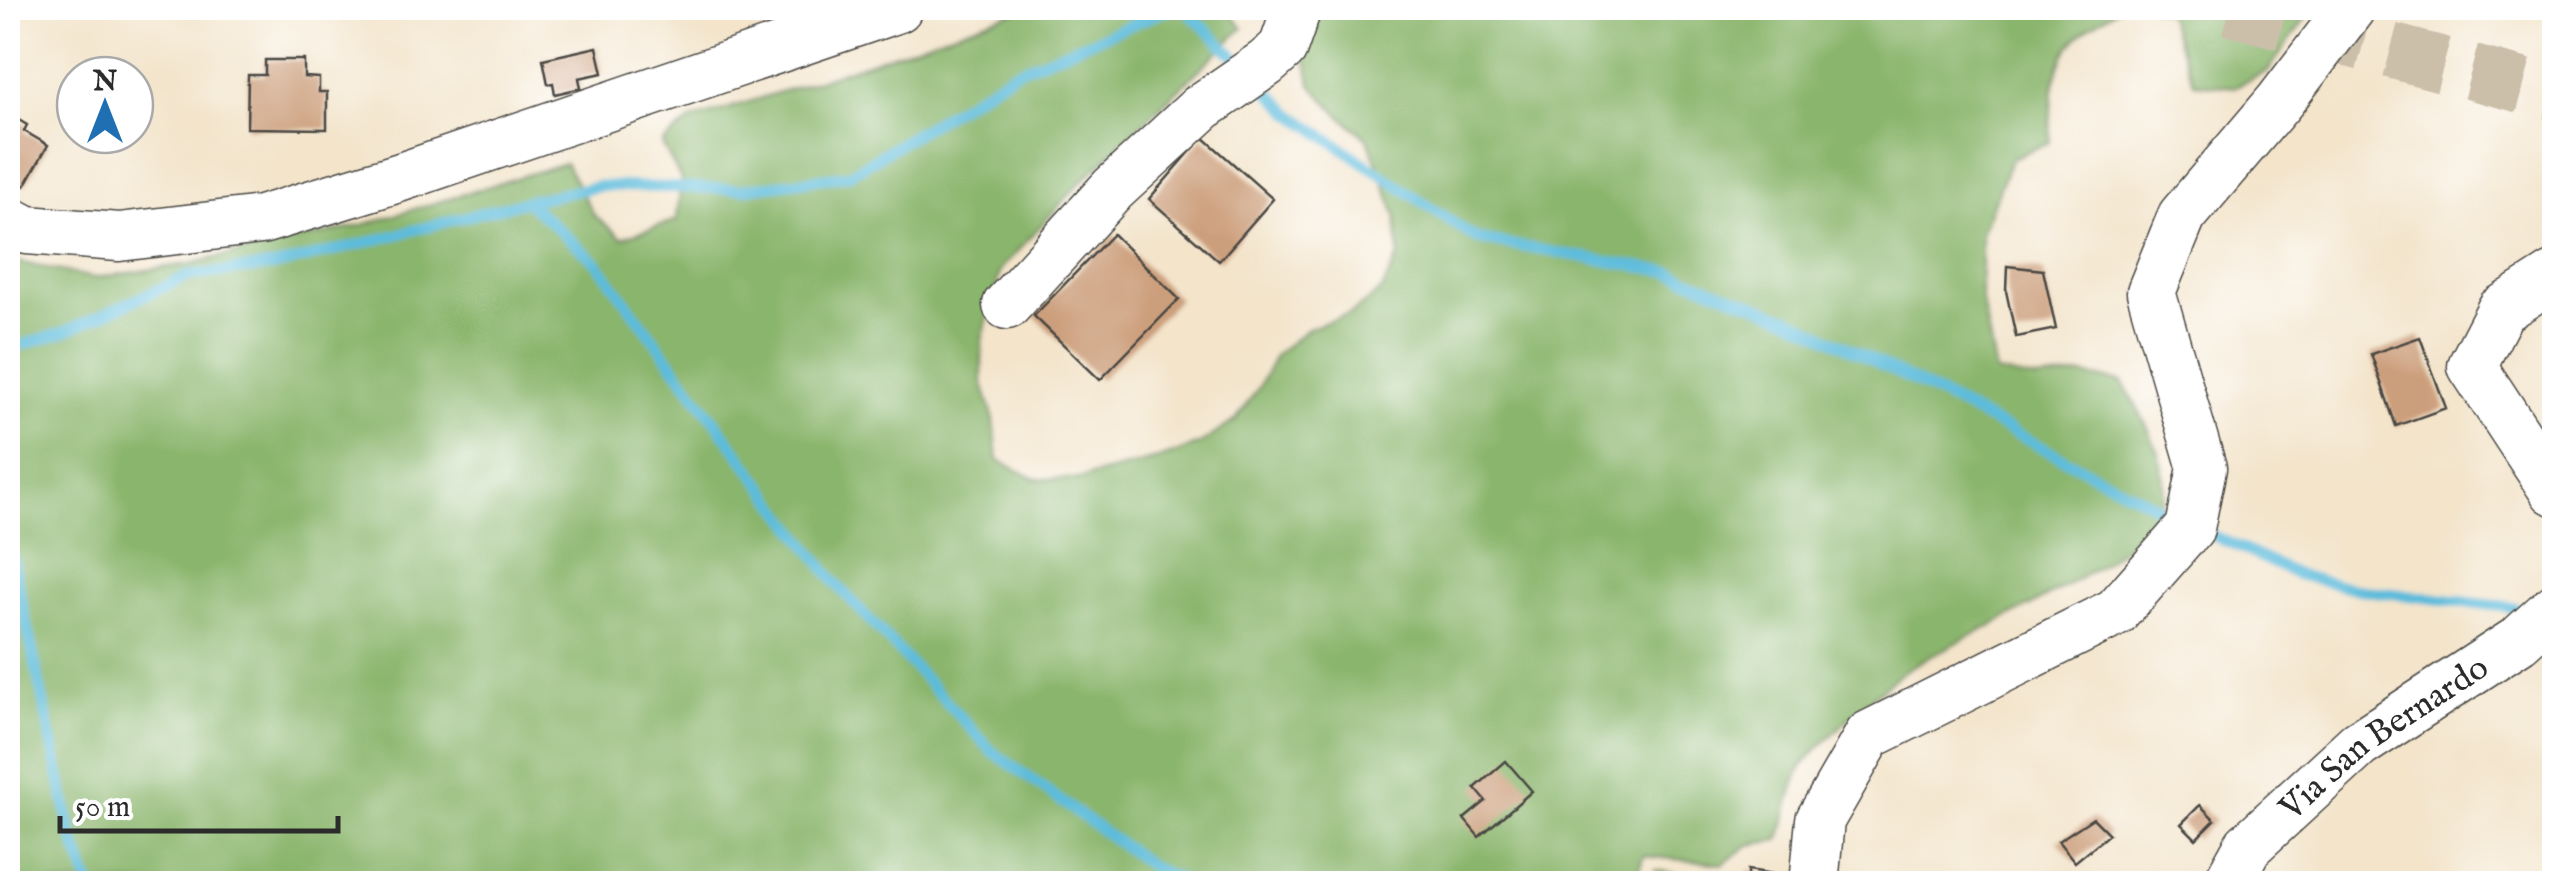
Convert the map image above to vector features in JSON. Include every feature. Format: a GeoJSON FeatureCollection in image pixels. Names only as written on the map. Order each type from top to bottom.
{"type":"FeatureCollection","features":[{"type":"Feature","properties":{"kind":"street"},"geometry":{"type":"LineString","coordinates":[[8,220],[26,230],[119,237],[261,220],[398,178],[898,8]]}},
{"type":"Feature","properties":{"kind":"street"},"geometry":{"type":"LineString","coordinates":[[1007,304],[1138,166],[1202,107],[1283,48],[1298,8]]}},
{"type":"Feature","properties":{"kind":"street"},"geometry":{"type":"LineString","coordinates":[[1814,884],[1820,820],[1869,734],[2116,612],[2190,528],[2202,468],[2152,292],[2182,216],[2280,102],[2351,8]]}},
{"type":"Feature","properties":{"kind":"street"},"geometry":{"type":"LineString","coordinates":[[2554,276],[2500,310],[2472,366],[2554,492]]}},
{"type":"Feature","properties":{"kind":"street","name":"Via San Bernardo"},"geometry":{"type":"LineString","coordinates":[[2226,884],[2248,846],[2359,744],[2519,640],[2554,608]]}},
{"type":"Feature","properties":{"kind":"green space"},"geometry":{"type":"Polygon","coordinates":[[[1025,8],[1224,8],[1243,28],[1081,182],[1001,269],[982,340],[982,380],[994,420],[998,460],[1036,479],[1079,479],[1200,444],[1236,420],[1276,354],[1309,328],[1351,314],[1382,290],[1399,255],[1396,215],[1368,139],[1311,85],[1304,45],[1323,8],[2118,8],[2083,32],[2063,58],[2052,100],[2050,142],[2012,158],[1981,233],[1981,297],[1996,373],[2038,380],[2081,375],[2123,382],[2158,452],[2163,496],[2151,521],[2126,546],[2052,594],[1909,668],[1853,715],[1802,767],[1780,840],[1749,845],[1723,864],[1643,856],[1636,884],[8,884],[8,256],[18,262],[94,278],[189,264],[359,226],[565,163],[594,215],[622,238],[677,220],[681,179],[662,144],[691,120],[1025,8]]]}},
{"type":"Feature","properties":{"kind":"green space"},"geometry":{"type":"Polygon","coordinates":[[[2152,8],[2313,8],[2268,71],[2234,87],[2194,83],[2166,12],[2152,8]]]}},
{"type":"Feature","properties":{"kind":"green space"},"geometry":{"type":"Polygon","coordinates":[[[1656,870],[1722,883],[1653,883],[1656,870]]]}},
{"type":"Feature","properties":{"kind":"building"},"geometry":{"type":"Polygon","coordinates":[[[597,47],[603,73],[579,78],[581,88],[555,94],[553,83],[548,84],[543,59],[597,47]]]}},
{"type":"Feature","properties":{"kind":"building"},"geometry":{"type":"Polygon","coordinates":[[[265,60],[304,60],[304,77],[319,78],[319,92],[327,92],[327,129],[247,128],[248,75],[265,75],[265,60]]]}},
{"type":"Feature","properties":{"kind":"building"},"geometry":{"type":"Polygon","coordinates":[[[17,119],[27,125],[24,131],[48,145],[25,186],[8,176],[8,127],[11,129],[17,119]]]}},
{"type":"Feature","properties":{"kind":"building"},"geometry":{"type":"Polygon","coordinates":[[[1203,137],[1273,199],[1219,261],[1149,199],[1203,137]]]}},
{"type":"Feature","properties":{"kind":"building"},"geometry":{"type":"Polygon","coordinates":[[[1113,234],[1179,299],[1100,380],[1034,316],[1113,234]]]}},
{"type":"Feature","properties":{"kind":"building"},"geometry":{"type":"Polygon","coordinates":[[[2007,266],[2043,270],[2056,329],[2016,337],[2006,291],[2007,266]]]}},
{"type":"Feature","properties":{"kind":"building"},"geometry":{"type":"Polygon","coordinates":[[[2420,337],[2446,408],[2396,426],[2371,354],[2420,337]]]}},
{"type":"Feature","properties":{"kind":"building"},"geometry":{"type":"Polygon","coordinates":[[[1506,761],[1532,791],[1479,837],[1464,819],[1486,801],[1475,788],[1506,761]]]}},
{"type":"Feature","properties":{"kind":"building"},"geometry":{"type":"Polygon","coordinates":[[[2200,805],[2215,820],[2196,839],[2181,824],[2200,805]]]}},
{"type":"Feature","properties":{"kind":"building"},"geometry":{"type":"Polygon","coordinates":[[[2093,818],[2109,834],[2075,862],[2058,841],[2093,818]]]}},
{"type":"Feature","properties":{"kind":"building"},"geometry":{"type":"Polygon","coordinates":[[[1748,870],[1781,875],[1781,884],[1748,884],[1748,870]]]}},
{"type":"Feature","properties":{"kind":"waterway"},"geometry":{"type":"LineString","coordinates":[[8,349],[62,333],[188,276],[276,266],[526,201],[600,186],[743,189],[849,175],[1016,71],[1173,8]]}},
{"type":"Feature","properties":{"kind":"waterway"},"geometry":{"type":"LineString","coordinates":[[1184,8],[1242,64]]}},
{"type":"Feature","properties":{"kind":"waterway"},"geometry":{"type":"LineString","coordinates":[[1258,81],[1292,114],[1477,239],[1670,272],[1794,320],[2183,520]]}},
{"type":"Feature","properties":{"kind":"waterway"},"geometry":{"type":"LineString","coordinates":[[526,201],[598,264],[836,584],[992,751],[1149,865],[1187,884]]}},
{"type":"Feature","properties":{"kind":"waterway"},"geometry":{"type":"LineString","coordinates":[[2199,529],[2298,575],[2361,590],[2516,608]]}},
{"type":"Feature","properties":{"kind":"waterway"},"geometry":{"type":"LineString","coordinates":[[8,545],[73,839],[90,884]]}},
{"type":"Feature","properties":{"kind":"tunnel"},"geometry":{"type":"LineString","coordinates":[[2230,8],[2554,94]]}}]}
